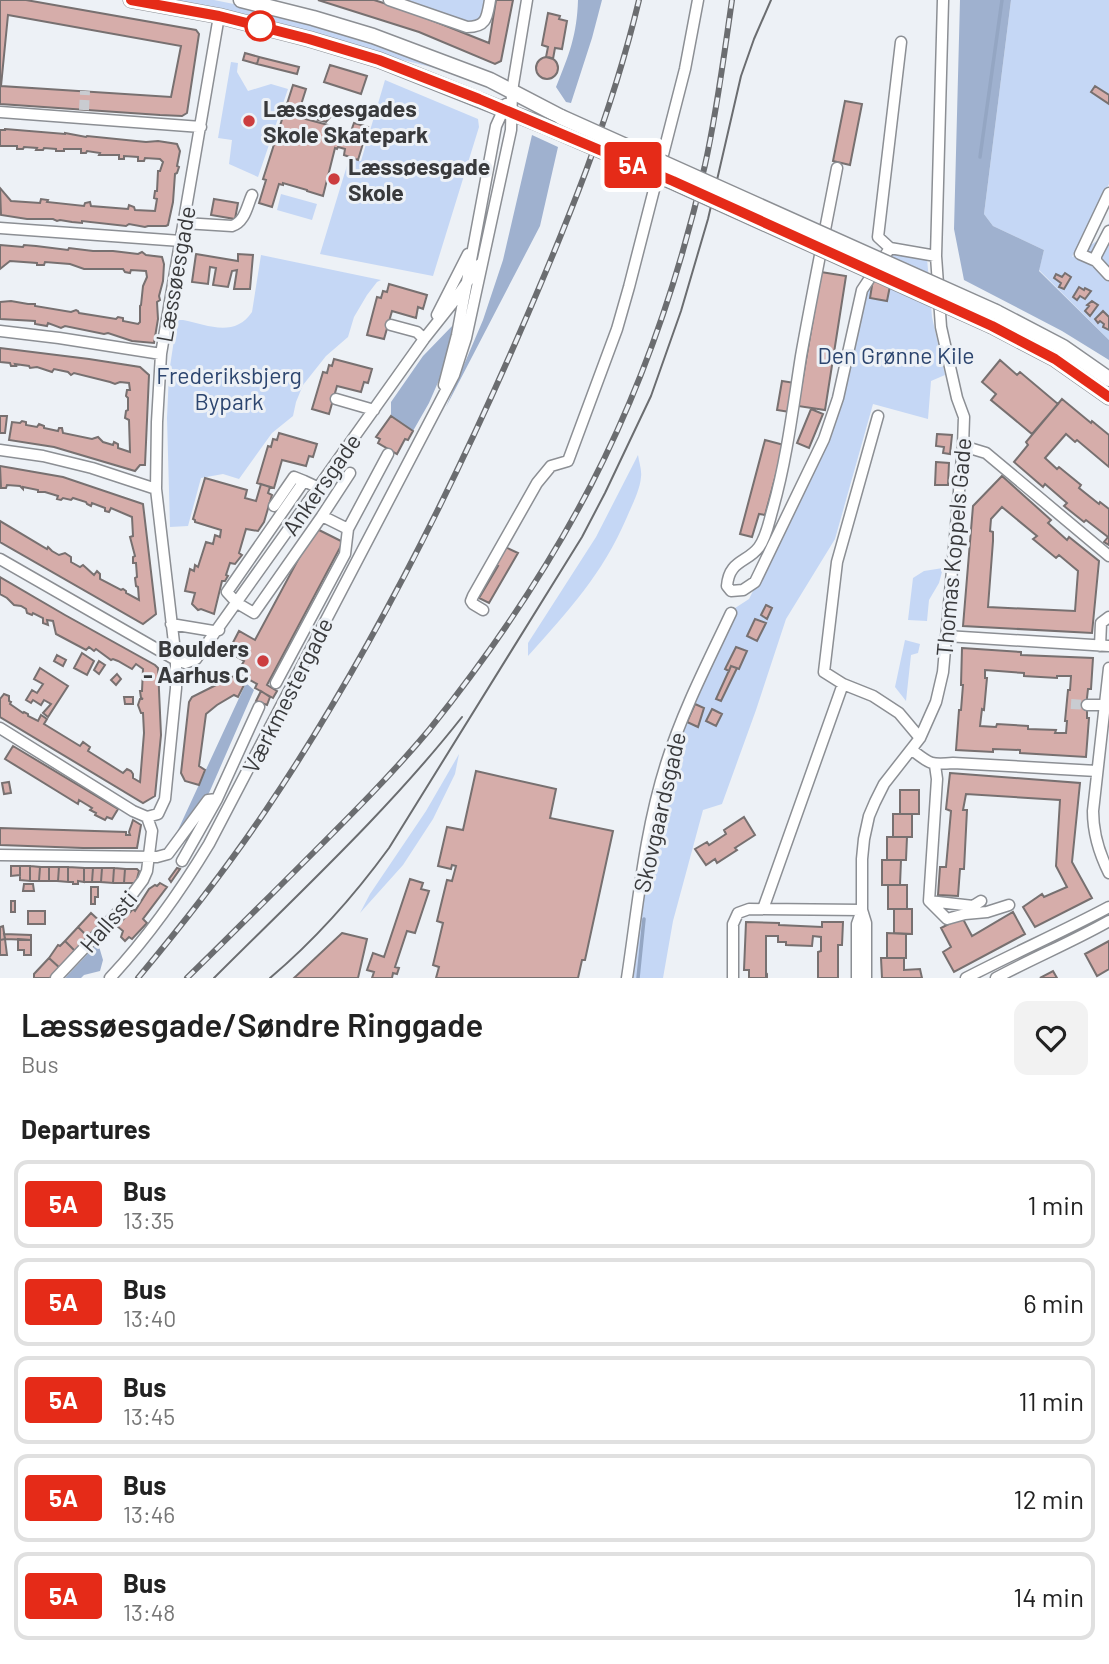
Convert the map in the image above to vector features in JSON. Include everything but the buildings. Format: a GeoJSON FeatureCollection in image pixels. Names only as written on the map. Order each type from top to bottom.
{"type":"FeatureCollection","features":[{"type":"Feature","properties":{"kind":"main road"},"geometry":{"type":"LineString","coordinates":[[131,0],[219,16],[379,60],[542,125],[1063,347],[1109,379]]}},
{"type":"Feature","properties":{"kind":"main road"},"geometry":{"type":"LineString","coordinates":[[240,0],[373,36],[490,80],[994,319],[1109,397]]}},
{"type":"Feature","properties":{"kind":"street"},"geometry":{"type":"LineString","coordinates":[[389,0],[467,27],[476,27],[483,23],[487,18],[490,0]]}},
{"type":"Feature","properties":{"kind":"street","name":"Værkmestergade"},"geometry":{"type":"LineString","coordinates":[[440,398],[457,335],[496,126],[507,111],[512,91],[527,0]]}},
{"type":"Feature","properties":{"kind":"street"},"geometry":{"type":"LineString","coordinates":[[483,610],[473,604],[473,596],[537,483],[551,466],[568,461],[617,330],[685,69],[698,0]]}},
{"type":"Feature","properties":{"kind":"street","name":"Thomas Koppels Gade"},"geometry":{"type":"LineString","coordinates":[[866,978],[866,923],[862,910],[864,839],[869,816],[884,784],[920,738],[936,702],[943,672],[963,446],[964,418],[941,327],[936,256],[943,0]]}},
{"type":"Feature","properties":{"kind":"street","name":"Læssøesgade"},"geometry":{"type":"LineString","coordinates":[[176,660],[156,489],[161,354],[219,16]]}},
{"type":"Feature","properties":{"kind":"street"},"geometry":{"type":"LineString","coordinates":[[901,42],[878,237],[890,248],[936,256]]}},
{"type":"Feature","properties":{"kind":"street","name":"Værkmestergade"},"geometry":{"type":"LineString","coordinates":[[110,978],[169,907],[209,844],[454,375],[484,259],[511,130],[507,111]]}},
{"type":"Feature","properties":{"kind":"street"},"geometry":{"type":"LineString","coordinates":[[0,112],[84,114],[201,127]]}},
{"type":"Feature","properties":{"kind":"street"},"geometry":{"type":"LineString","coordinates":[[837,169],[811,299],[786,457],[764,539],[757,550],[741,560],[728,576],[727,586],[731,591],[743,590],[755,582],[824,439],[838,398],[862,290],[890,248]]}},
{"type":"Feature","properties":{"kind":"street"},"geometry":{"type":"LineString","coordinates":[[1109,193],[1080,254],[1096,261],[1109,275]]}},
{"type":"Feature","properties":{"kind":"street"},"geometry":{"type":"LineString","coordinates":[[184,223],[238,225],[252,195]]}},
{"type":"Feature","properties":{"kind":"street"},"geometry":{"type":"LineString","coordinates":[[0,229],[181,241]]}},
{"type":"Feature","properties":{"kind":"street"},"geometry":{"type":"LineString","coordinates":[[1096,261],[1109,231]]}},
{"type":"Feature","properties":{"kind":"street","name":"Ankersgade"},"geometry":{"type":"LineString","coordinates":[[424,339],[474,242]]}},
{"type":"Feature","properties":{"kind":"street","name":"Ankersgade"},"geometry":{"type":"LineString","coordinates":[[176,660],[185,663],[196,659],[484,259]]}},
{"type":"Feature","properties":{"kind":"street"},"geometry":{"type":"LineString","coordinates":[[391,325],[417,332],[424,339]]}},
{"type":"Feature","properties":{"kind":"street"},"geometry":{"type":"LineString","coordinates":[[0,331],[161,354]]}},
{"type":"Feature","properties":{"kind":"street"},"geometry":{"type":"LineString","coordinates":[[336,400],[374,410]]}},
{"type":"Feature","properties":{"kind":"street"},"geometry":{"type":"LineString","coordinates":[[878,416],[837,562],[824,672],[843,684],[873,696],[899,713],[920,738]]}},
{"type":"Feature","properties":{"kind":"street"},"geometry":{"type":"LineString","coordinates":[[963,446],[986,453],[1109,556]]}},
{"type":"Feature","properties":{"kind":"street"},"geometry":{"type":"LineString","coordinates":[[0,450],[43,456],[92,468],[156,489]]}},
{"type":"Feature","properties":{"kind":"street"},"geometry":{"type":"LineString","coordinates":[[276,683],[345,554],[348,529],[388,454]]}},
{"type":"Feature","properties":{"kind":"street"},"geometry":{"type":"LineString","coordinates":[[335,464],[371,486]]}},
{"type":"Feature","properties":{"kind":"street"},"geometry":{"type":"LineString","coordinates":[[304,481],[227,592],[237,604],[254,613],[350,473]]}},
{"type":"Feature","properties":{"kind":"street"},"geometry":{"type":"LineString","coordinates":[[274,506],[294,477],[319,488]]}},
{"type":"Feature","properties":{"kind":"street"},"geometry":{"type":"LineString","coordinates":[[322,516],[348,529]]}},
{"type":"Feature","properties":{"kind":"street"},"geometry":{"type":"LineString","coordinates":[[0,559],[176,660],[176,688],[164,799],[158,814],[147,817],[133,811],[0,728]]}},
{"type":"Feature","properties":{"kind":"street","name":"Skovgaardsgade"},"geometry":{"type":"LineString","coordinates":[[627,978],[643,859],[666,764],[685,709],[731,613]]}},
{"type":"Feature","properties":{"kind":"street"},"geometry":{"type":"LineString","coordinates":[[946,636],[1104,646],[1101,623],[1109,617]]}},
{"type":"Feature","properties":{"kind":"street"},"geometry":{"type":"LineString","coordinates":[[171,624],[213,631],[219,629]]}},
{"type":"Feature","properties":{"kind":"street"},"geometry":{"type":"LineString","coordinates":[[1109,668],[1093,826],[1109,873]]}},
{"type":"Feature","properties":{"kind":"street"},"geometry":{"type":"LineString","coordinates":[[763,909],[843,684]]}},
{"type":"Feature","properties":{"kind":"street"},"geometry":{"type":"LineString","coordinates":[[1087,705],[1104,705]]}},
{"type":"Feature","properties":{"kind":"street"},"geometry":{"type":"LineString","coordinates":[[182,861],[218,799],[259,707]]}},
{"type":"Feature","properties":{"kind":"street"},"geometry":{"type":"LineString","coordinates":[[912,750],[935,765],[953,763],[1097,771]]}},
{"type":"Feature","properties":{"kind":"street"},"geometry":{"type":"LineString","coordinates":[[935,765],[937,779],[929,901],[947,919],[1009,905]]}},
{"type":"Feature","properties":{"kind":"street"},"geometry":{"type":"LineString","coordinates":[[0,855],[149,858],[168,854],[208,800],[218,799]]}},
{"type":"Feature","properties":{"kind":"street"},"geometry":{"type":"LineString","coordinates":[[147,817],[152,831],[149,858]]}},
{"type":"Feature","properties":{"kind":"street","name":"Hallssti"},"geometry":{"type":"LineString","coordinates":[[56,978],[122,908],[147,871],[149,858]]}},
{"type":"Feature","properties":{"kind":"street"},"geometry":{"type":"LineString","coordinates":[[929,901],[973,906],[981,901]]}},
{"type":"Feature","properties":{"kind":"street"},"geometry":{"type":"LineString","coordinates":[[966,978],[1109,907]]}},
{"type":"Feature","properties":{"kind":"street"},"geometry":{"type":"LineString","coordinates":[[733,978],[733,924],[738,913],[749,909],[862,910]]}},
{"type":"Feature","properties":{"kind":"street","name":"Thomas Koppels Gade"},"geometry":{"type":"LineString","coordinates":[[857,978],[857,924],[862,910]]}},
{"type":"Feature","properties":{"kind":"street"},"geometry":{"type":"LineString","coordinates":[[996,978],[1109,921]]}},
{"type":"Feature","properties":{"kind":"green space"},"geometry":{"type":"Polygon","coordinates":[[[158,0],[214,0],[258,9],[341,32],[459,74],[263,20],[158,0]]]}},
{"type":"Feature","properties":{"kind":"green space"},"geometry":{"type":"Polygon","coordinates":[[[400,0],[488,0],[482,16],[468,24],[400,0]]]}},
{"type":"Feature","properties":{"kind":"green space"},"geometry":{"type":"Polygon","coordinates":[[[1011,0],[1109,0],[1109,184],[1072,257],[1100,239],[1109,223],[1109,340],[1039,270],[1044,250],[993,226],[984,214],[1011,0]]]}},
{"type":"Feature","properties":{"kind":"green space","name":"Læssøesgades Skole Skatepark"},"geometry":{"type":"Polygon","coordinates":[[[231,62],[238,63],[237,72],[248,91],[271,84],[288,89],[258,177],[229,164],[232,140],[218,138],[231,62]]]}},
{"type":"Feature","properties":{"kind":"green space"},"geometry":{"type":"Polygon","coordinates":[[[385,80],[478,119],[479,127],[433,276],[320,254],[349,159],[361,161],[385,80]]]}},
{"type":"Feature","properties":{"kind":"green space"},"geometry":{"type":"Polygon","coordinates":[[[281,194],[317,204],[312,220],[277,210],[281,194]]]}},
{"type":"Feature","properties":{"kind":"green space","name":"Den Grønne Kile"},"geometry":{"type":"Polygon","coordinates":[[[893,250],[927,258],[932,317],[945,375],[931,381],[928,419],[873,404],[835,539],[786,619],[722,804],[703,810],[673,921],[663,978],[633,978],[654,841],[688,737],[679,733],[729,612],[749,599],[826,445],[866,290],[893,250]]]}},
{"type":"Feature","properties":{"kind":"green space","name":"Frederiksbjerg Bypark"},"geometry":{"type":"Polygon","coordinates":[[[261,255],[381,280],[367,295],[354,317],[348,337],[326,356],[303,385],[293,416],[272,433],[239,479],[223,474],[201,478],[188,526],[170,527],[167,418],[169,373],[177,320],[220,328],[237,325],[245,320],[252,312],[261,255]]]}},
{"type":"Feature","properties":{"kind":"green space"},"geometry":{"type":"Polygon","coordinates":[[[638,455],[641,474],[639,487],[607,557],[584,591],[528,656],[528,643],[596,537],[638,455]]]}},
{"type":"Feature","properties":{"kind":"green space"},"geometry":{"type":"Polygon","coordinates":[[[943,568],[939,583],[929,600],[927,621],[908,620],[913,578],[924,571],[943,568]]]}},
{"type":"Feature","properties":{"kind":"green space"},"geometry":{"type":"Polygon","coordinates":[[[905,640],[920,644],[918,653],[911,655],[906,701],[895,687],[905,640]]]}},
{"type":"Feature","properties":{"kind":"green space"},"geometry":{"type":"Polygon","coordinates":[[[459,754],[455,774],[433,819],[403,865],[360,913],[426,811],[459,754]]]}},
{"type":"Feature","properties":{"kind":"shaded area"},"geometry":{"type":"Polygon","coordinates":[[[578,0],[602,0],[571,103],[566,102],[556,87],[572,45],[578,0]]]}},
{"type":"Feature","properties":{"kind":"shaded area"},"geometry":{"type":"Polygon","coordinates":[[[960,0],[1011,0],[984,214],[993,226],[1044,250],[1039,271],[1109,340],[1109,360],[1062,331],[964,280],[954,229],[960,0]]]}},
{"type":"Feature","properties":{"kind":"shaded area"},"geometry":{"type":"Polygon","coordinates":[[[532,135],[558,147],[540,226],[446,407],[483,320],[503,260],[532,135]]]}},
{"type":"Feature","properties":{"kind":"shaded area"},"geometry":{"type":"Polygon","coordinates":[[[455,323],[439,380],[413,431],[391,416],[391,402],[423,356],[455,323]]]}},
{"type":"Feature","properties":{"kind":"shaded area"},"geometry":{"type":"Polygon","coordinates":[[[246,683],[254,690],[209,793],[172,843],[246,683]]]}},
{"type":"Feature","properties":{"kind":"shaded area"},"geometry":{"type":"Polygon","coordinates":[[[98,943],[103,960],[100,971],[81,978],[65,978],[98,943]]]}},
{"type":"Feature","properties":{"kind":"waterway"},"geometry":{"type":"LineString","coordinates":[[980,157],[1002,0]]}},
{"type":"Feature","properties":{"kind":"waterway"},"geometry":{"type":"LineString","coordinates":[[638,978],[644,919]]}},
{"type":"Feature","properties":{"kind":"tunnel"},"geometry":{"type":"LineString","coordinates":[[84,110],[85,91]]}},
{"type":"Feature","properties":{"kind":"tunnel"},"geometry":{"type":"LineString","coordinates":[[1071,704],[1087,705]]}},
{"type":"Feature","properties":{"kind":"tram line"},"geometry":{"type":"LineString","coordinates":[[270,978],[333,917],[389,848],[582,537],[605,493],[651,396],[681,311],[708,219],[741,76],[771,0]]}},
{"type":"Feature","properties":{"kind":"tram line"},"geometry":{"type":"LineString","coordinates":[[214,978],[373,818],[434,752],[462,717]]}},
{"type":"Feature","properties":{"kind":"railway"},"geometry":{"type":"LineString","coordinates":[[138,978],[204,896],[266,810],[337,697],[402,580],[462,461],[552,256],[601,130],[639,0]]}},
{"type":"Feature","properties":{"kind":"railway"},"geometry":{"type":"LineString","coordinates":[[187,978],[358,808],[429,730],[516,612],[574,517],[627,408],[672,288],[709,145],[732,0]]}},
{"type":"Feature","properties":{"kind":"bus line","name":"5A"},"geometry":{"type":"LineString","coordinates":[[131,0],[219,16],[309,39],[379,60],[479,99],[673,181],[992,326],[1055,359],[1109,397]]}},
{"type":"Feature","properties":{"kind":"place","name":"Læssøesgades Skole Skatepark"},"geometry":{"type":"Point","coordinates":[249,121]}},
{"type":"Feature","properties":{"kind":"place","name":"Læssøesgade Skole"},"geometry":{"type":"Point","coordinates":[334,179]}},
{"type":"Feature","properties":{"kind":"place","name":"Boulders - Aarhus C"},"geometry":{"type":"Point","coordinates":[263,661]}}]}
